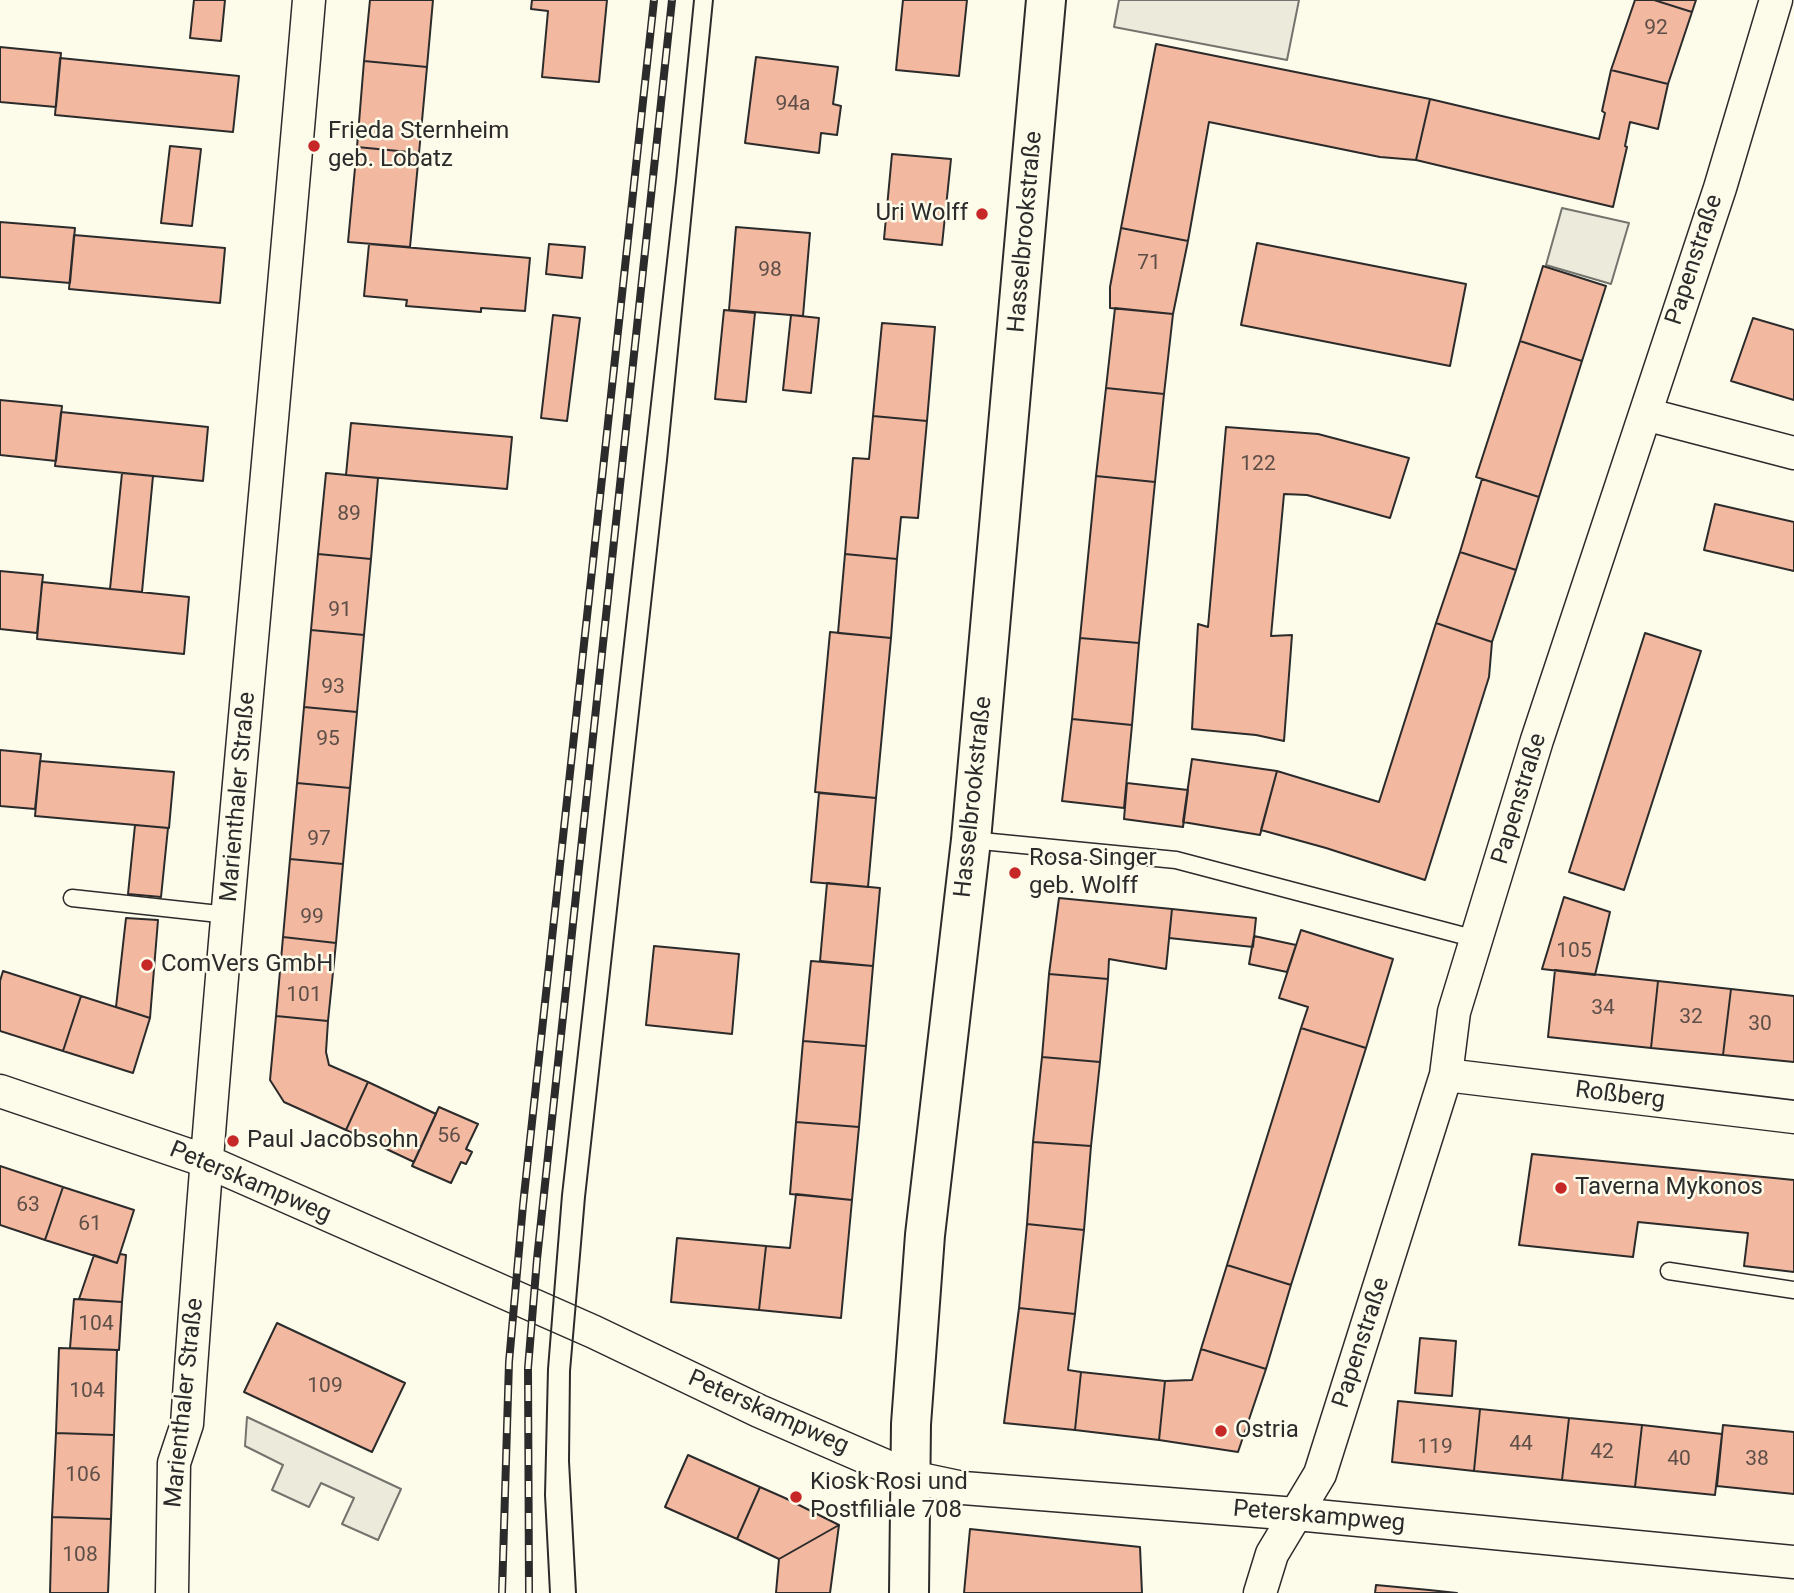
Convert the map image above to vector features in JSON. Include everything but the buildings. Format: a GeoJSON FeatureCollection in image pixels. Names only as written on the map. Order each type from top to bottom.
{"type":"FeatureCollection","features":[{"type":"Feature","properties":{"kind":"street","name":"Marienthaler Straße"},"geometry":{"type":"LineString","coordinates":[[172,1593],[174,1463],[187,1424],[206,1161],[309,0]]}},
{"type":"Feature","properties":{"kind":"street","name":"Hasselbrookstraße"},"geometry":{"type":"LineString","coordinates":[[909,1593],[911,1424],[925,1235],[971,840],[1046,0]]}},
{"type":"Feature","properties":{"kind":"street","name":"Papenstraße"},"geometry":{"type":"LineString","coordinates":[[1260,1593],[1272,1554],[1320,1474],[1446,1075],[1454,1012],[1537,740],[1720,188],[1776,0]]}},
{"type":"Feature","properties":{"kind":"street"},"geometry":{"type":"LineString","coordinates":[[1644,414],[1794,453]]}},
{"type":"Feature","properties":{"kind":"street","name":"Roßberg"},"geometry":{"type":"LineString","coordinates":[[1446,1075],[1794,1117]]}},
{"type":"Feature","properties":{"kind":"street","name":"Peterskampweg"},"geometry":{"type":"LineString","coordinates":[[0,1091],[206,1161],[594,1332],[760,1411],[911,1477],[964,1488],[1296,1514],[1794,1562]]}},
{"type":"Feature","properties":{"kind":"lane"},"geometry":{"type":"LineString","coordinates":[[971,840],[1176,860],[1476,939]]}},
{"type":"Feature","properties":{"kind":"lane"},"geometry":{"type":"LineString","coordinates":[[72,898],[228,915]]}},
{"type":"Feature","properties":{"kind":"lane"},"geometry":{"type":"LineString","coordinates":[[1669,1271],[1794,1290]]}},
{"type":"Feature","properties":{"kind":"shaded area"},"geometry":{"type":"Polygon","coordinates":[[[1119,0],[1299,0],[1287,60],[1114,27],[1119,0]]]}},
{"type":"Feature","properties":{"kind":"shaded area"},"geometry":{"type":"Polygon","coordinates":[[[1562,208],[1629,223],[1611,284],[1546,265],[1562,208]]]}},
{"type":"Feature","properties":{"kind":"shaded area"},"geometry":{"type":"Polygon","coordinates":[[[247,1417],[401,1489],[378,1540],[342,1524],[354,1498],[321,1483],[309,1507],[272,1490],[283,1465],[245,1446],[247,1417]]]}},
{"type":"Feature","properties":{"kind":"tram line"},"geometry":{"type":"LineString","coordinates":[[550,1593],[545,1495],[548,1369],[562,1195],[694,0]]}},
{"type":"Feature","properties":{"kind":"tram line"},"geometry":{"type":"LineString","coordinates":[[576,1593],[569,1461],[570,1371],[585,1197],[667,460],[713,0]]}},
{"type":"Feature","properties":{"kind":"railway"},"geometry":{"type":"LineString","coordinates":[[502,1593],[509,1362],[523,1205],[654,0]]}},
{"type":"Feature","properties":{"kind":"railway"},"geometry":{"type":"LineString","coordinates":[[529,1593],[528,1368],[537,1259],[672,0]]}},
{"type":"Feature","properties":{"kind":"place","name":"Frieda Sternheim geb. Lobatz"},"geometry":{"type":"Point","coordinates":[314,146]}},
{"type":"Feature","properties":{"kind":"place","name":"Uri Wolff"},"geometry":{"type":"Point","coordinates":[982,214]}},
{"type":"Feature","properties":{"kind":"place","name":"Rosa Singer geb. Wolff"},"geometry":{"type":"Point","coordinates":[1015,873]}},
{"type":"Feature","properties":{"kind":"place","name":"ComVers GmbH"},"geometry":{"type":"Point","coordinates":[147,965]}},
{"type":"Feature","properties":{"kind":"place","name":"Paul Jacobsohn"},"geometry":{"type":"Point","coordinates":[233,1141]}},
{"type":"Feature","properties":{"kind":"place","name":"Taverna Mykonos"},"geometry":{"type":"Point","coordinates":[1561,1188]}},
{"type":"Feature","properties":{"kind":"place","name":"Ostria"},"geometry":{"type":"Point","coordinates":[1221,1431]}},
{"type":"Feature","properties":{"kind":"place","name":"Kiosk Rosi und Postfiliale 708"},"geometry":{"type":"Point","coordinates":[796,1497]}}]}
